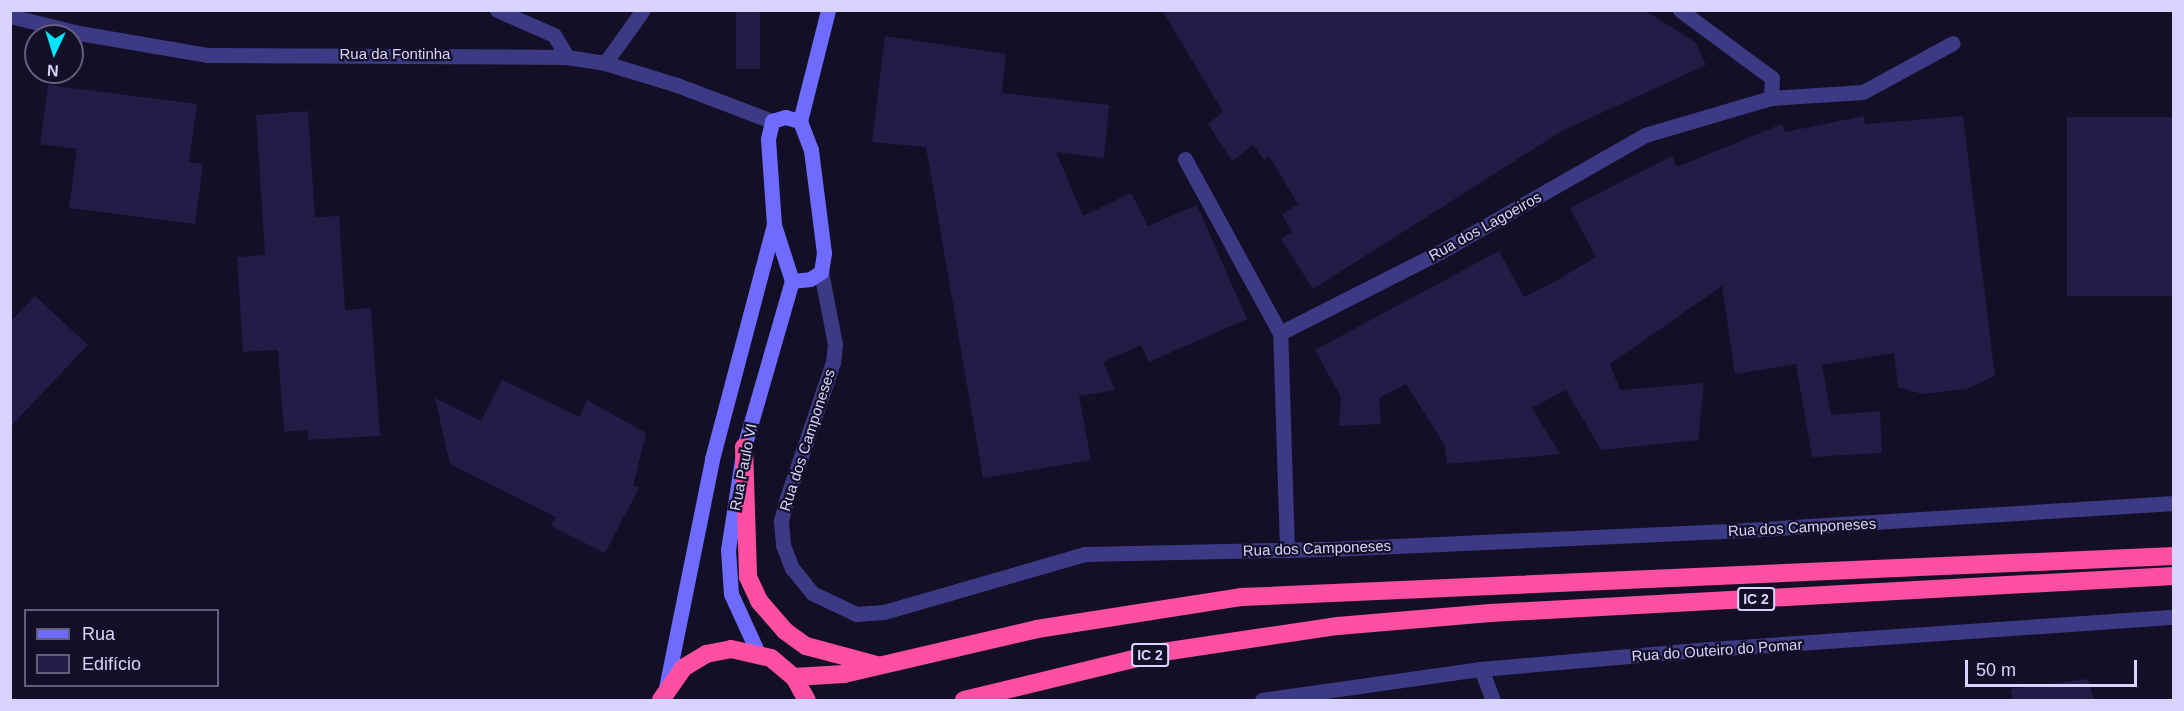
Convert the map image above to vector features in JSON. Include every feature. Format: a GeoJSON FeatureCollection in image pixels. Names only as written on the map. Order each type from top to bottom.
{"type":"FeatureCollection","features":[{"type":"Feature","properties":{"kind":"highway"},"geometry":{"type":"LineString","coordinates":[[744,447],[747,577],[759,602],[785,631],[806,646],[884,667]]}},
{"type":"Feature","properties":{"kind":"highway","name":"IC 2"},"geometry":{"type":"LineString","coordinates":[[794,677],[884,667],[1037,629],[1241,597],[2174,556]]}},
{"type":"Feature","properties":{"kind":"highway","name":"IC 2"},"geometry":{"type":"LineString","coordinates":[[964,700],[1151,654],[1338,626],[1490,613],[2174,576]]}},
{"type":"Feature","properties":{"kind":"highway"},"geometry":{"type":"LineString","coordinates":[[664,694],[683,668],[706,654],[731,649],[758,653],[794,677],[807,700]]}},
{"type":"Feature","properties":{"kind":"main road"},"geometry":{"type":"LineString","coordinates":[[800,121],[785,117],[772,121],[768,139],[774,225],[792,281],[810,279],[821,272],[824,253],[812,150],[800,121],[828,10]]}},
{"type":"Feature","properties":{"kind":"main road"},"geometry":{"type":"LineString","coordinates":[[664,694],[712,459],[774,225]]}},
{"type":"Feature","properties":{"kind":"main road","name":"Rua Paulo VI"},"geometry":{"type":"LineString","coordinates":[[758,653],[731,594],[727,571],[744,447],[792,281]]}},
{"type":"Feature","properties":{"kind":"street"},"geometry":{"type":"LineString","coordinates":[[497,10],[554,35],[567,57]]}},
{"type":"Feature","properties":{"kind":"street"},"geometry":{"type":"LineString","coordinates":[[605,63],[643,10]]}},
{"type":"Feature","properties":{"kind":"street"},"geometry":{"type":"LineString","coordinates":[[1680,10],[1772,78],[1771,98]]}},
{"type":"Feature","properties":{"kind":"street","name":"Rua da Fontinha"},"geometry":{"type":"LineString","coordinates":[[10,16],[79,33],[208,55],[567,57],[605,63],[772,121]]}},
{"type":"Feature","properties":{"kind":"street","name":"Rua dos Lagoeiros"},"geometry":{"type":"LineString","coordinates":[[1280,333],[1440,252],[1645,135],[1771,98],[1863,92],[1953,42]]}},
{"type":"Feature","properties":{"kind":"street"},"geometry":{"type":"LineString","coordinates":[[1185,159],[1280,333],[1287,550]]}},
{"type":"Feature","properties":{"kind":"street","name":"Rua dos Camponeses"},"geometry":{"type":"LineString","coordinates":[[821,272],[835,344],[833,362],[781,521],[783,545],[792,568],[812,593],[856,614],[884,612],[1085,554],[1287,550],[1758,530],[2174,503]]}},
{"type":"Feature","properties":{"kind":"street","name":"Rua do Outeiro do Pomar"},"geometry":{"type":"LineString","coordinates":[[1262,700],[1481,669],[1697,650],[2174,617]]}},
{"type":"Feature","properties":{"kind":"street"},"geometry":{"type":"LineString","coordinates":[[1481,669],[1493,700]]}},
{"type":"Feature","properties":{"kind":"building"},"geometry":{"type":"Polygon","coordinates":[[[736,10],[760,10],[760,69],[736,69],[736,10]]]}},
{"type":"Feature","properties":{"kind":"building"},"geometry":{"type":"Polygon","coordinates":[[[1162,10],[1644,10],[1695,42],[1706,65],[1562,131],[1313,289],[1281,239],[1292,232],[1282,214],[1298,204],[1269,156],[1264,160],[1253,145],[1232,161],[1208,124],[1223,112],[1162,10]]]}},
{"type":"Feature","properties":{"kind":"building"},"geometry":{"type":"Polygon","coordinates":[[[885,36],[1006,54],[1002,93],[1109,105],[1104,158],[1056,152],[1083,216],[1131,193],[1148,226],[1197,205],[1247,319],[1149,362],[1141,345],[1103,362],[1115,390],[1079,396],[1091,460],[983,478],[926,147],[872,142],[885,36]]]}},
{"type":"Feature","properties":{"kind":"building"},"geometry":{"type":"Polygon","coordinates":[[[48,85],[197,104],[189,162],[203,164],[195,224],[69,208],[77,149],[40,144],[48,85]]]}},
{"type":"Feature","properties":{"kind":"building"},"geometry":{"type":"Polygon","coordinates":[[[308,111],[315,217],[339,216],[345,310],[371,308],[380,436],[308,440],[308,430],[284,432],[278,350],[243,352],[237,257],[265,255],[256,115],[308,111]]]}},
{"type":"Feature","properties":{"kind":"building"},"geometry":{"type":"Polygon","coordinates":[[[1864,116],[1865,124],[1963,116],[1995,376],[1966,389],[1922,394],[1898,387],[1894,353],[1822,365],[1831,415],[1880,411],[1882,453],[1812,457],[1796,364],[1735,374],[1722,286],[1610,364],[1620,390],[1704,383],[1698,440],[1601,450],[1566,390],[1532,408],[1560,454],[1447,464],[1444,444],[1406,384],[1379,398],[1381,424],[1339,426],[1341,397],[1315,350],[1499,251],[1524,297],[1559,279],[1596,257],[1570,208],[1672,156],[1677,167],[1782,124],[1785,132],[1864,116]]]}},
{"type":"Feature","properties":{"kind":"building"},"geometry":{"type":"Polygon","coordinates":[[[2067,117],[2174,117],[2174,296],[2067,296],[2067,117]]]}},
{"type":"Feature","properties":{"kind":"building"},"geometry":{"type":"Polygon","coordinates":[[[35,296],[88,345],[10,427],[10,322],[35,296]]]}},
{"type":"Feature","properties":{"kind":"building"},"geometry":{"type":"Polygon","coordinates":[[[502,380],[580,417],[587,400],[646,433],[633,486],[639,488],[605,553],[551,526],[556,517],[450,464],[435,398],[481,421],[502,380]]]}},
{"type":"Feature","properties":{"kind":"building"},"geometry":{"type":"Polygon","coordinates":[[[2088,679],[2094,700],[2012,700],[2011,689],[2088,679]]]}}]}
